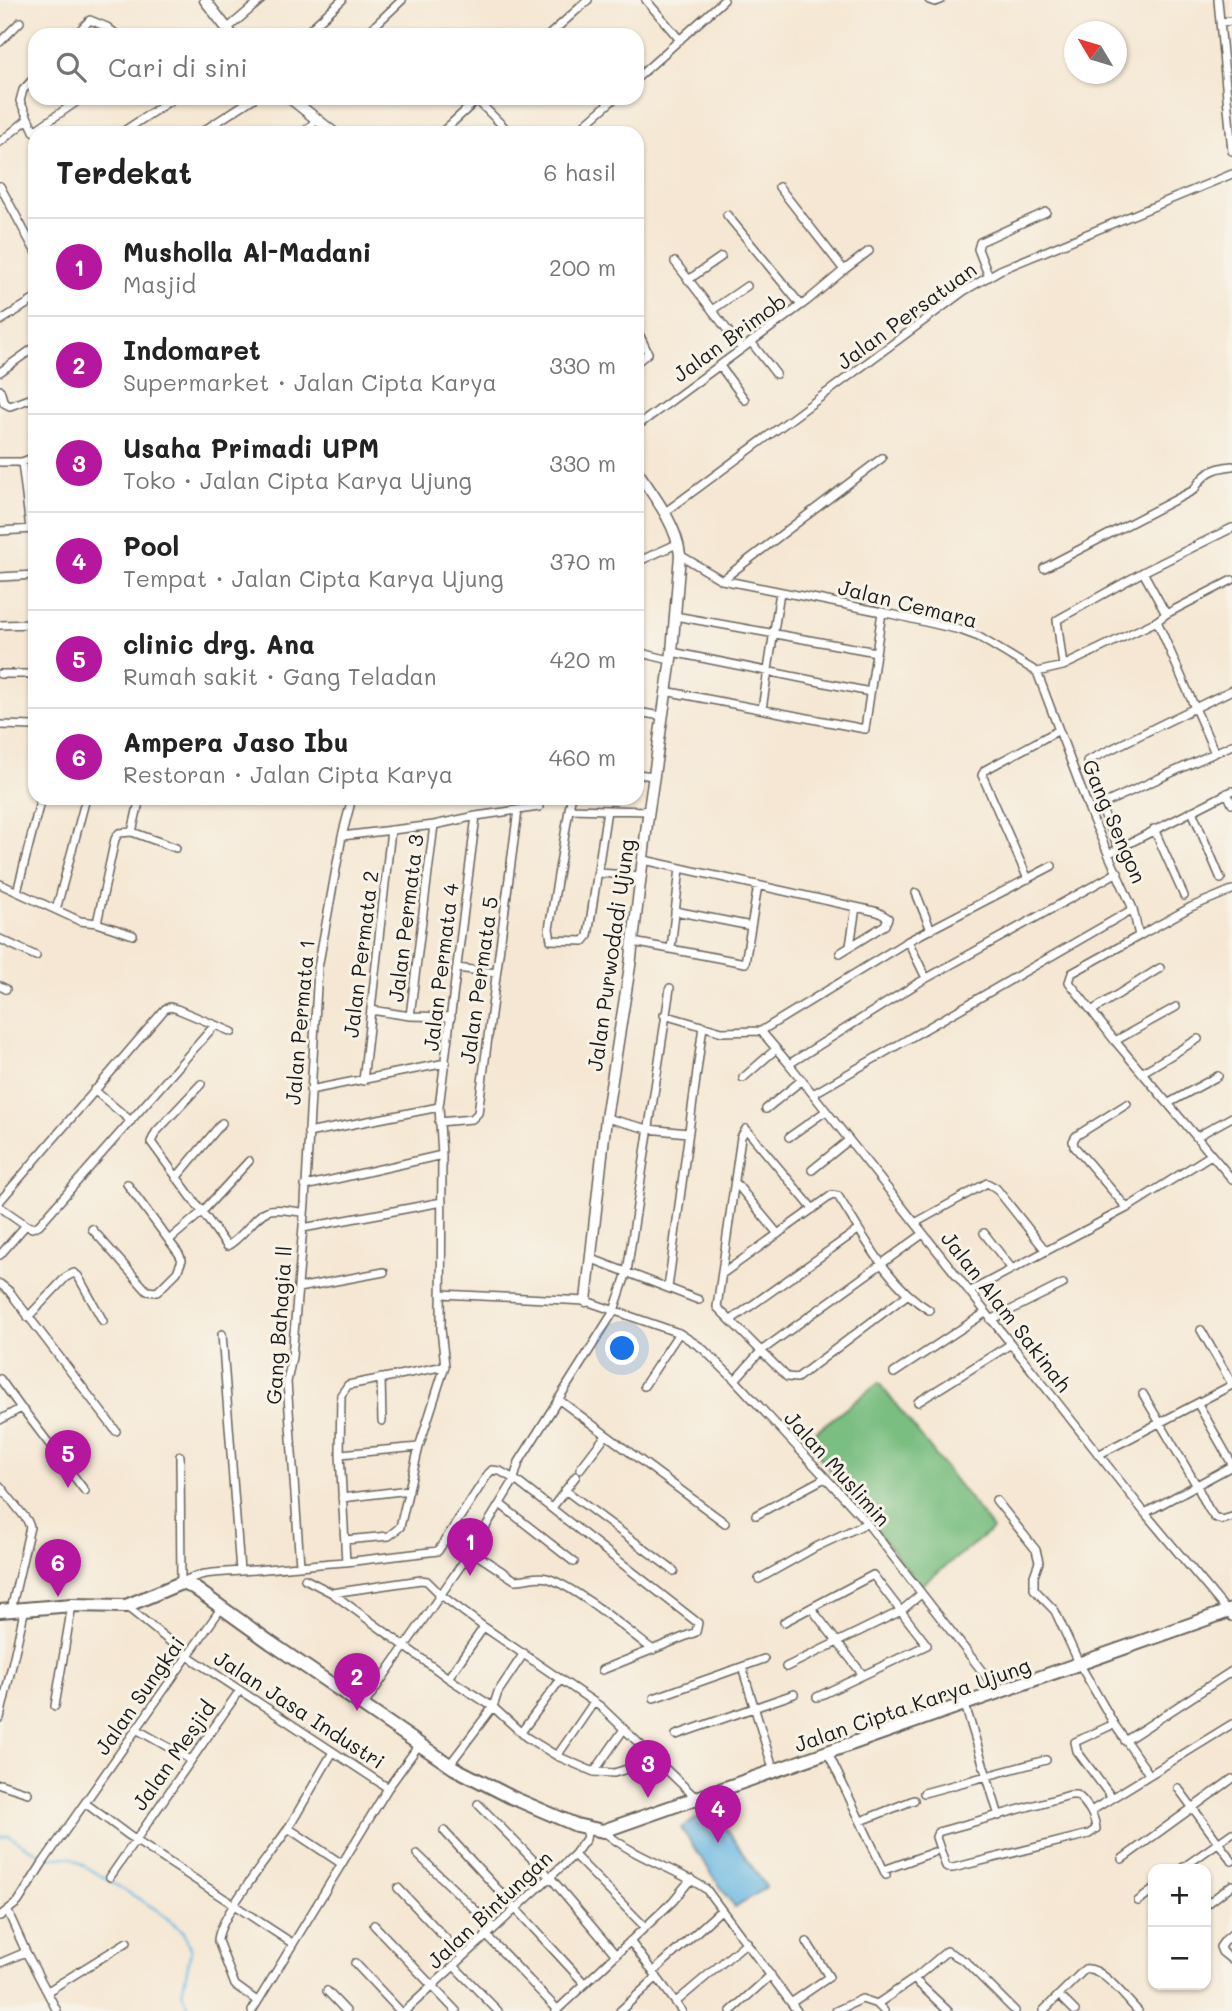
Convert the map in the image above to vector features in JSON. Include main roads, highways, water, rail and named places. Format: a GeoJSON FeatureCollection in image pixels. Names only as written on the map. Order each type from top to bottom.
{"type":"FeatureCollection","features":[{"type":"Feature","properties":{"kind":"main road","name":"Jalan Cipta Karya Ujung"},"geometry":{"type":"LineString","coordinates":[[5,1610],[72,1605],[126,1606],[181,1583],[193,1587],[450,1764],[511,1797],[576,1825],[603,1831],[1231,1613]]}},
{"type":"Feature","properties":{"kind":"water"},"geometry":{"type":"Polygon","coordinates":[[[712,1808],[766,1887],[735,1908],[681,1828],[712,1808]]]}},
{"type":"Feature","properties":{"kind":"waterway"},"geometry":{"type":"LineString","coordinates":[[0,1837],[9,1835],[48,1857],[70,1857],[157,1910],[184,1932],[191,1951],[182,1993],[191,2011]]}},
{"type":"Feature","properties":{"kind":"place","name":"clinic drg. Ana"},"geometry":{"type":"Point","coordinates":[68,1488]}},
{"type":"Feature","properties":{"kind":"place","name":"Musholla Al-Madani"},"geometry":{"type":"Point","coordinates":[470,1576]}},
{"type":"Feature","properties":{"kind":"place","name":"Ampera Jaso Ibu"},"geometry":{"type":"Point","coordinates":[58,1597]}},
{"type":"Feature","properties":{"kind":"place","name":"Indomaret"},"geometry":{"type":"Point","coordinates":[357,1711]}},
{"type":"Feature","properties":{"kind":"place","name":"Usaha Primadi UPM"},"geometry":{"type":"Point","coordinates":[648,1798]}},
{"type":"Feature","properties":{"kind":"place","name":"Pool"},"geometry":{"type":"Point","coordinates":[718,1843]}}]}
